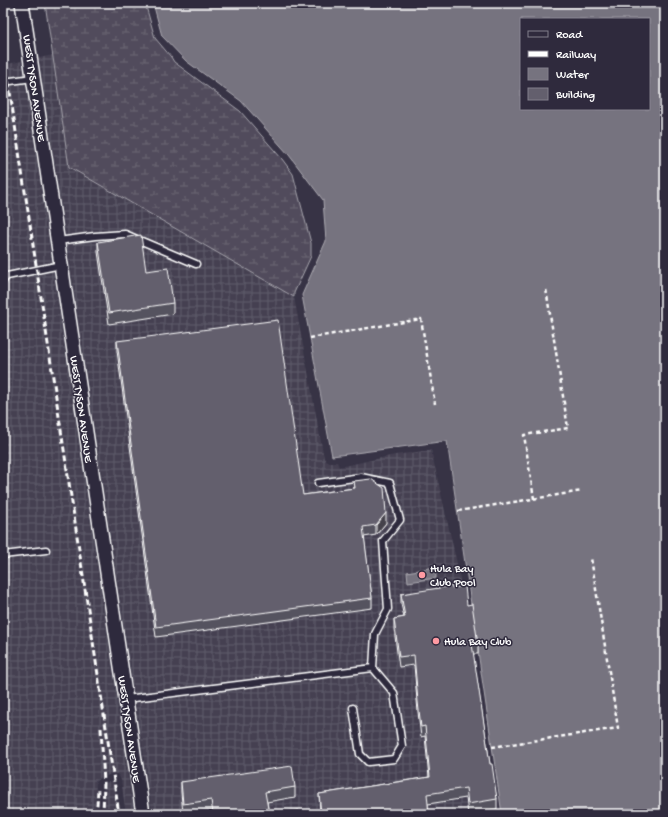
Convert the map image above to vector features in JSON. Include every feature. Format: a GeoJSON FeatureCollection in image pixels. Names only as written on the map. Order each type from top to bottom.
{"type":"FeatureCollection","features":[{"type":"Feature","properties":{"kind":"street","name":"WEST TYSON AVENUE"},"geometry":{"type":"LineString","coordinates":[[22,3],[143,814]]}},
{"type":"Feature","properties":{"kind":"lane"},"geometry":{"type":"LineString","coordinates":[[3,82],[34,78]]}},
{"type":"Feature","properties":{"kind":"lane"},"geometry":{"type":"LineString","coordinates":[[58,241],[125,234],[196,264]]}},
{"type":"Feature","properties":{"kind":"lane"},"geometry":{"type":"LineString","coordinates":[[3,282],[5,274],[61,265]]}},
{"type":"Feature","properties":{"kind":"lane"},"geometry":{"type":"LineString","coordinates":[[318,483],[361,477],[390,483],[400,520],[383,541],[388,609],[375,634],[373,668],[394,693],[402,746],[394,759],[368,762],[360,754],[353,708]]}},
{"type":"Feature","properties":{"kind":"lane"},"geometry":{"type":"LineString","coordinates":[[3,555],[46,550]]}},
{"type":"Feature","properties":{"kind":"lane"},"geometry":{"type":"LineString","coordinates":[[126,699],[373,668]]}},
{"type":"Feature","properties":{"kind":"path"},"geometry":{"type":"LineString","coordinates":[[534,499],[524,435],[568,428],[546,289]]}},
{"type":"Feature","properties":{"kind":"path"},"geometry":{"type":"LineString","coordinates":[[310,338],[421,319],[435,404]]}},
{"type":"Feature","properties":{"kind":"path"},"geometry":{"type":"LineString","coordinates":[[458,511],[582,491]]}},
{"type":"Feature","properties":{"kind":"path"},"geometry":{"type":"LineString","coordinates":[[492,747],[618,728],[591,558]]}},
{"type":"Feature","properties":{"kind":"shaded area"},"geometry":{"type":"Polygon","coordinates":[[[53,55],[69,167],[294,297],[324,458],[326,461],[330,463],[337,462],[339,467],[395,455],[431,450],[458,568],[495,814],[152,814],[39,58],[53,55]]]}},
{"type":"Feature","properties":{"kind":"shaded area"},"geometry":{"type":"Polygon","coordinates":[[[22,61],[134,814],[126,814],[121,780],[117,774],[112,774],[96,781],[95,814],[3,814],[3,65],[22,61]]]}},
{"type":"Feature","properties":{"kind":"shaded area"},"geometry":{"type":"Polygon","coordinates":[[[114,781],[119,814],[103,814],[104,783],[114,781]]]}},
{"type":"Feature","properties":{"kind":"green space"},"geometry":{"type":"Polygon","coordinates":[[[45,3],[145,3],[155,38],[174,62],[240,111],[282,159],[293,174],[311,243],[311,256],[294,293],[294,297],[69,167],[45,3]]]}},
{"type":"Feature","properties":{"kind":"water"},"geometry":{"type":"Polygon","coordinates":[[[153,3],[665,3],[665,814],[502,814],[447,441],[332,456],[302,295],[326,241],[323,200],[289,155],[241,101],[186,61],[162,36],[153,3]]]}},
{"type":"Feature","properties":{"kind":"water","name":"Hula Bay Club Pool"},"geometry":{"type":"Polygon","coordinates":[[[435,567],[436,578],[408,582],[407,572],[435,567]]]}},
{"type":"Feature","properties":{"kind":"building"},"geometry":{"type":"Polygon","coordinates":[[[141,235],[146,271],[168,268],[173,303],[109,313],[98,242],[141,235]]]}},
{"type":"Feature","properties":{"kind":"building"},"geometry":{"type":"Polygon","coordinates":[[[278,320],[303,495],[355,488],[354,481],[371,479],[384,488],[386,513],[376,525],[363,527],[372,598],[156,627],[117,341],[278,320]]]}},
{"type":"Feature","properties":{"kind":"building"},"geometry":{"type":"Polygon","coordinates":[[[452,586],[452,588],[465,586],[467,605],[472,604],[478,644],[472,644],[490,764],[492,764],[497,799],[468,804],[466,788],[427,794],[429,814],[321,814],[319,794],[430,777],[425,726],[421,727],[414,655],[399,657],[394,619],[405,617],[401,594],[452,586]]]}},
{"type":"Feature","properties":{"kind":"building"},"geometry":{"type":"Polygon","coordinates":[[[292,766],[295,787],[265,792],[269,814],[213,814],[211,800],[183,804],[181,782],[292,766]]]}},
{"type":"Feature","properties":{"kind":"building"},"geometry":{"type":"Polygon","coordinates":[[[298,810],[298,814],[273,814],[298,810]]]}},
{"type":"Feature","properties":{"kind":"railway"},"geometry":{"type":"LineString","coordinates":[[3,46],[119,814]]}},
{"type":"Feature","properties":{"kind":"railway"},"geometry":{"type":"LineString","coordinates":[[101,728],[104,783],[103,814]]}},
{"type":"Feature","properties":{"kind":"railway"},"geometry":{"type":"LineString","coordinates":[[95,814],[98,789]]}},
{"type":"Feature","properties":{"kind":"place","name":"Hula Bay Club Pool"},"geometry":{"type":"Point","coordinates":[422,575]}},
{"type":"Feature","properties":{"kind":"place","name":"Hula Bay Club"},"geometry":{"type":"Point","coordinates":[436,641]}}]}
